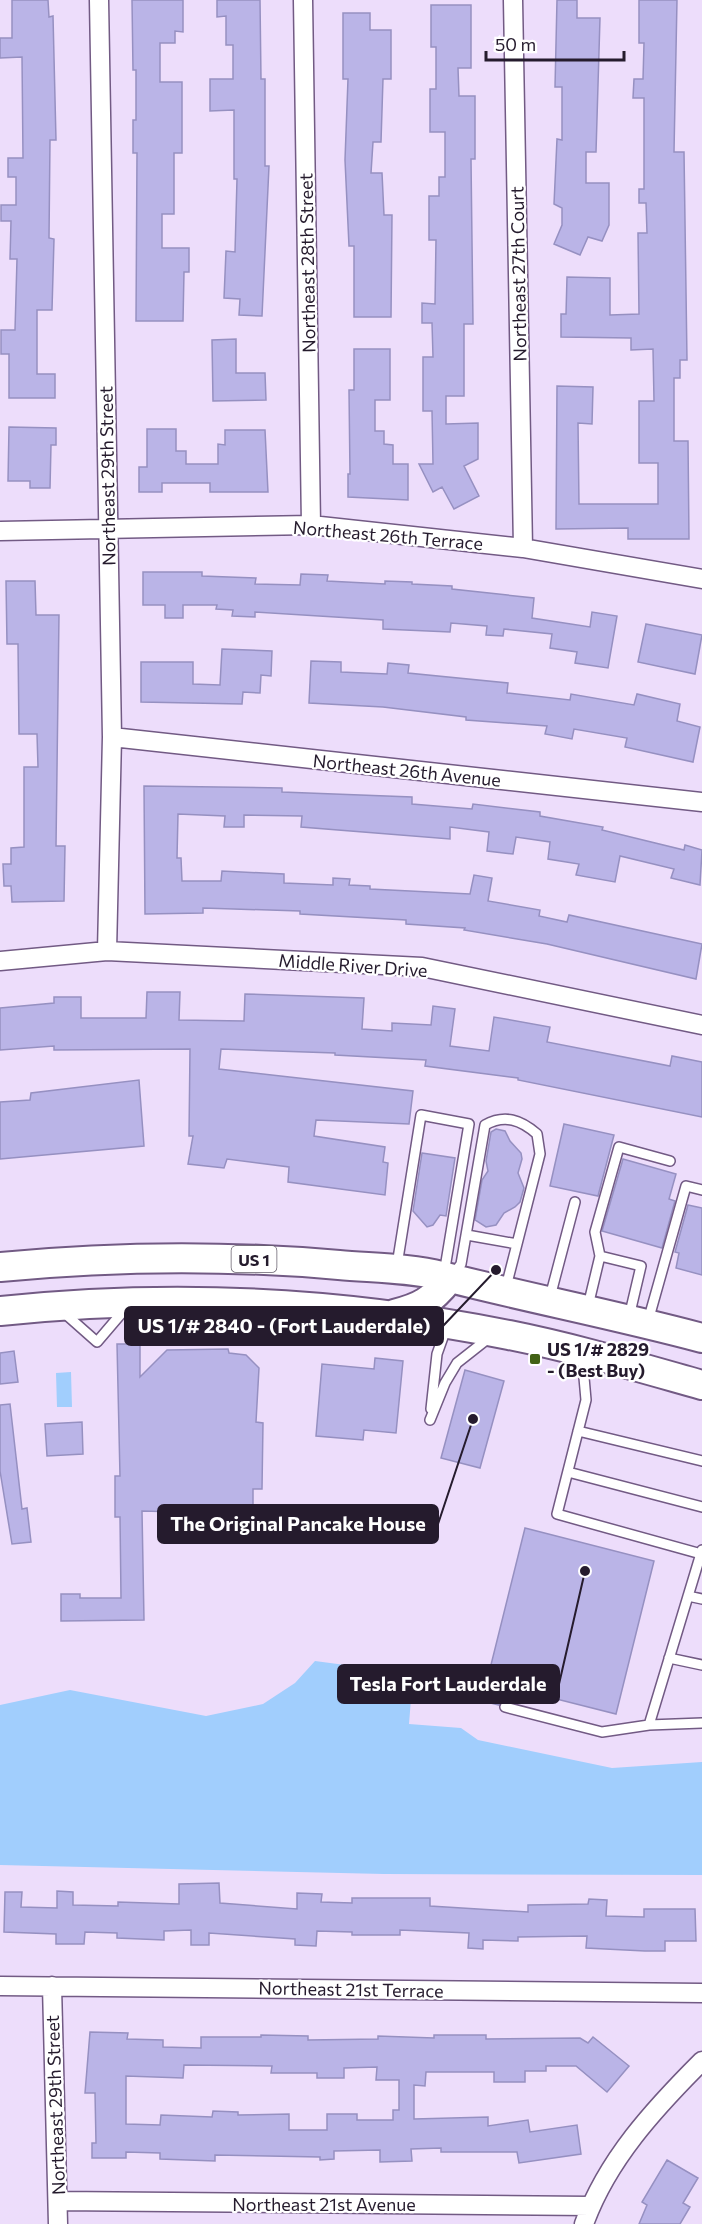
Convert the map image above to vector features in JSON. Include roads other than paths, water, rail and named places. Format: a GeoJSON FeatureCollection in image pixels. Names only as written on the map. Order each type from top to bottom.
{"type":"FeatureCollection","features":[{"type":"Feature","properties":{"kind":"main road","name":"US 1"},"geometry":{"type":"LineString","coordinates":[[0,1267],[119,1257],[200,1257],[284,1260],[396,1270],[506,1289],[702,1338]]}},
{"type":"Feature","properties":{"kind":"main road"},"geometry":{"type":"LineString","coordinates":[[392,1315],[419,1308],[434,1298],[447,1278]]}},
{"type":"Feature","properties":{"kind":"main road"},"geometry":{"type":"LineString","coordinates":[[447,1323],[456,1312],[474,1300],[506,1289]]}},
{"type":"Feature","properties":{"kind":"main road"},"geometry":{"type":"LineString","coordinates":[[0,1311],[131,1302],[261,1303],[392,1315],[497,1332],[702,1385]]}},
{"type":"Feature","properties":{"kind":"street","name":"Northeast 29th Street"},"geometry":{"type":"LineString","coordinates":[[99,0],[112,737],[107,951]]}},
{"type":"Feature","properties":{"kind":"street","name":"Northeast 28th Street"},"geometry":{"type":"LineString","coordinates":[[303,0],[311,525]]}},
{"type":"Feature","properties":{"kind":"street","name":"Northeast 27th Court"},"geometry":{"type":"LineString","coordinates":[[513,0],[523,548]]}},
{"type":"Feature","properties":{"kind":"street","name":"Northeast 26th Terrace"},"geometry":{"type":"LineString","coordinates":[[0,531],[311,525],[523,548],[702,579]]}},
{"type":"Feature","properties":{"kind":"street","name":"Northeast 26th Avenue"},"geometry":{"type":"LineString","coordinates":[[112,737],[702,802]]}},
{"type":"Feature","properties":{"kind":"street","name":"Middle River Drive"},"geometry":{"type":"LineString","coordinates":[[0,961],[107,951],[422,967],[702,1025]]}},
{"type":"Feature","properties":{"kind":"street","name":"Northeast 21st Terrace"},"geometry":{"type":"LineString","coordinates":[[0,1986],[702,1993]]}},
{"type":"Feature","properties":{"kind":"street","name":"Northeast 29th Street"},"geometry":{"type":"LineString","coordinates":[[52,1986],[58,2224]]}},
{"type":"Feature","properties":{"kind":"street"},"geometry":{"type":"LineString","coordinates":[[584,2224],[591,2206],[621,2151],[702,2061]]}},
{"type":"Feature","properties":{"kind":"street","name":"Northeast 21st Avenue"},"geometry":{"type":"LineString","coordinates":[[58,2201],[591,2206]]}},
{"type":"Feature","properties":{"kind":"lane"},"geometry":{"type":"LineString","coordinates":[[396,1270],[421,1115],[469,1124],[447,1278]]}},
{"type":"Feature","properties":{"kind":"lane"},"geometry":{"type":"LineString","coordinates":[[447,1278],[461,1264],[485,1125],[497,1118],[522,1122],[537,1134],[540,1154],[506,1289]]}},
{"type":"Feature","properties":{"kind":"lane"},"geometry":{"type":"LineString","coordinates":[[587,1308],[600,1256],[595,1232],[619,1147],[670,1161]]}},
{"type":"Feature","properties":{"kind":"lane"},"geometry":{"type":"LineString","coordinates":[[638,1321],[686,1186],[702,1190]]}},
{"type":"Feature","properties":{"kind":"lane"},"geometry":{"type":"LineString","coordinates":[[549,1299],[575,1202]]}},
{"type":"Feature","properties":{"kind":"lane"},"geometry":{"type":"LineString","coordinates":[[467,1235],[517,1244]]}},
{"type":"Feature","properties":{"kind":"lane"},"geometry":{"type":"LineString","coordinates":[[600,1256],[641,1266],[638,1321]]}},
{"type":"Feature","properties":{"kind":"lane"},"geometry":{"type":"LineString","coordinates":[[56,1306],[97,1342],[131,1302]]}},
{"type":"Feature","properties":{"kind":"lane"},"geometry":{"type":"LineString","coordinates":[[447,1323],[437,1354],[430,1420],[445,1383],[457,1363],[497,1332]]}},
{"type":"Feature","properties":{"kind":"lane"},"geometry":{"type":"LineString","coordinates":[[581,1352],[586,1400],[557,1514],[702,1552],[649,1725]]}},
{"type":"Feature","properties":{"kind":"lane"},"geometry":{"type":"LineString","coordinates":[[578,1431],[702,1461]]}},
{"type":"Feature","properties":{"kind":"lane"},"geometry":{"type":"LineString","coordinates":[[568,1472],[702,1507]]}},
{"type":"Feature","properties":{"kind":"lane"},"geometry":{"type":"LineString","coordinates":[[688,1596],[702,1599]]}},
{"type":"Feature","properties":{"kind":"lane"},"geometry":{"type":"LineString","coordinates":[[669,1658],[702,1665]]}},
{"type":"Feature","properties":{"kind":"lane"},"geometry":{"type":"LineString","coordinates":[[505,1707],[602,1732],[649,1725],[702,1723]]}},
{"type":"Feature","properties":{"kind":"water"},"geometry":{"type":"Polygon","coordinates":[[[71,1372],[72,1407],[57,1407],[56,1373],[71,1372]]]}},
{"type":"Feature","properties":{"kind":"water"},"geometry":{"type":"Polygon","coordinates":[[[315,1661],[413,1674],[409,1724],[461,1728],[478,1740],[612,1768],[702,1762],[702,1875],[384,1874],[0,1865],[0,1705],[70,1690],[206,1716],[263,1704],[295,1683],[315,1661]]]}},
{"type":"Feature","properties":{"kind":"place","name":"US 1/# 2840 - (Fort Lauderdale)"},"geometry":{"type":"Point","coordinates":[496,1270]}},
{"type":"Feature","properties":{"kind":"place","name":"US 1/# 2829 - (Best Buy)"},"geometry":{"type":"Point","coordinates":[535,1359]}},
{"type":"Feature","properties":{"kind":"place","name":"The Original Pancake House"},"geometry":{"type":"Point","coordinates":[473,1419]}},
{"type":"Feature","properties":{"kind":"place","name":"Tesla Fort Lauderdale"},"geometry":{"type":"Point","coordinates":[585,1571]}}]}
